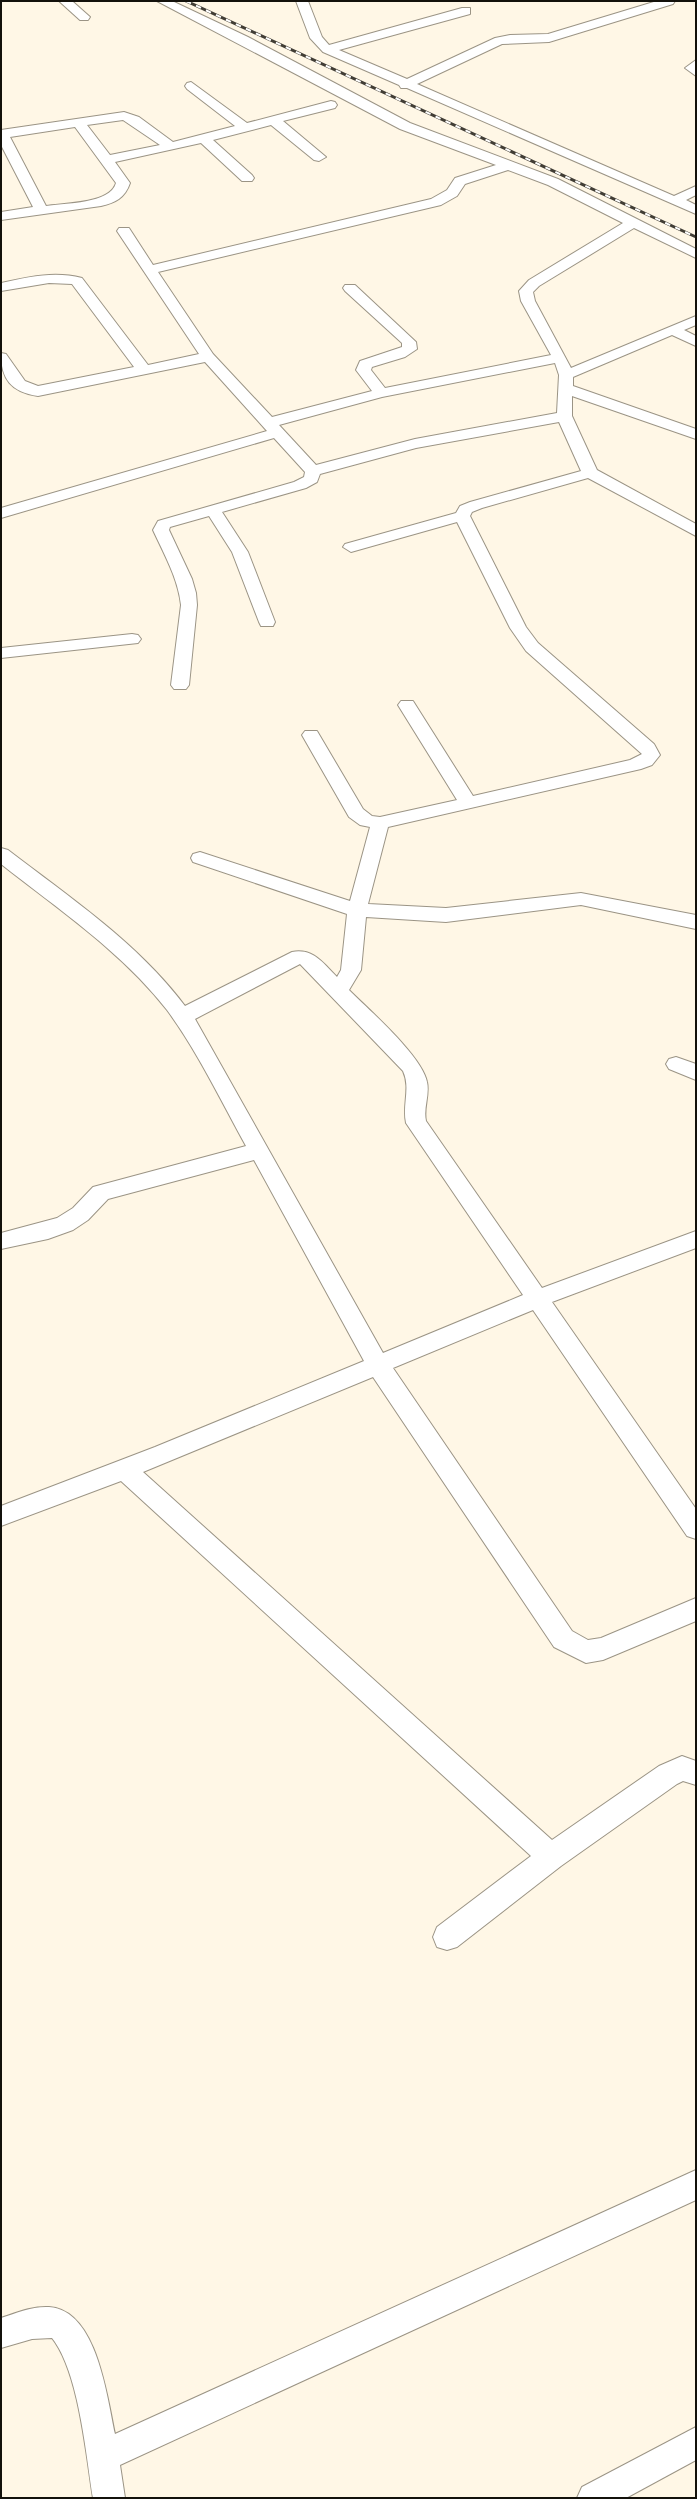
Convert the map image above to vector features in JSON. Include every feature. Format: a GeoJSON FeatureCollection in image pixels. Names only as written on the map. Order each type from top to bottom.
{"type":"FeatureCollection","features":[{"type":"Feature","properties":{"kind":"street"},"geometry":{"type":"LineString","coordinates":[[65,1],[84,17]]}},
{"type":"Feature","properties":{"kind":"street"},"geometry":{"type":"LineString","coordinates":[[163,1],[244,40],[405,126],[553,182],[696,254]]}},
{"type":"Feature","properties":{"kind":"street"},"geometry":{"type":"LineString","coordinates":[[302,1],[316,38],[327,49],[405,85],[696,210]]}},
{"type":"Feature","properties":{"kind":"street"},"geometry":{"type":"LineString","coordinates":[[405,85],[499,42],[516,39],[549,38],[669,1]]}},
{"type":"Feature","properties":{"kind":"street"},"geometry":{"type":"LineString","coordinates":[[327,49],[466,11]]}},
{"type":"Feature","properties":{"kind":"street"},"geometry":{"type":"LineString","coordinates":[[696,64],[691,68],[696,72]]}},
{"type":"Feature","properties":{"kind":"street"},"geometry":{"type":"LineString","coordinates":[[191,86],[243,126]]}},
{"type":"Feature","properties":{"kind":"street"},"geometry":{"type":"LineString","coordinates":[[107,160],[171,147],[243,126],[331,105]]}},
{"type":"Feature","properties":{"kind":"street"},"geometry":{"type":"LineString","coordinates":[[42,211],[2,134],[124,116],[134,120],[171,147]]}},
{"type":"Feature","properties":{"kind":"street"},"geometry":{"type":"LineString","coordinates":[[272,119],[319,157]]}},
{"type":"Feature","properties":{"kind":"street"},"geometry":{"type":"LineString","coordinates":[[1,216],[101,202],[119,194],[123,184],[78,122]]}},
{"type":"Feature","properties":{"kind":"street"},"geometry":{"type":"LineString","coordinates":[[203,138],[247,178]]}},
{"type":"Feature","properties":{"kind":"street"},"geometry":{"type":"LineString","coordinates":[[150,270],[436,202],[452,193],[460,181],[509,165]]}},
{"type":"Feature","properties":{"kind":"street"},"geometry":{"type":"LineString","coordinates":[[674,201],[696,190]]}},
{"type":"Feature","properties":{"kind":"street"},"geometry":{"type":"LineString","coordinates":[[634,222],[534,283],[526,291],[528,301],[560,358],[566,382],[564,416],[590,473],[696,530]]}},
{"type":"Feature","properties":{"kind":"street"},"geometry":{"type":"LineString","coordinates":[[124,231],[208,357],[313,471]]}},
{"type":"Feature","properties":{"kind":"street"},"geometry":{"type":"LineString","coordinates":[[1,287],[51,278],[66,277],[77,281],[144,370]]}},
{"type":"Feature","properties":{"kind":"street"},"geometry":{"type":"LineString","coordinates":[[350,288],[409,342],[410,349],[403,354],[375,359],[365,364],[363,370],[380,393]]}},
{"type":"Feature","properties":{"kind":"street"},"geometry":{"type":"LineString","coordinates":[[566,382],[696,320]]}},
{"type":"Feature","properties":{"kind":"street"},"geometry":{"type":"LineString","coordinates":[[673,330],[696,342]]}},
{"type":"Feature","properties":{"kind":"street"},"geometry":{"type":"LineString","coordinates":[[1,356],[20,386],[27,391],[38,391],[208,357]]}},
{"type":"Feature","properties":{"kind":"street"},"geometry":{"type":"LineString","coordinates":[[1,513],[380,393],[560,358]]}},
{"type":"Feature","properties":{"kind":"street"},"geometry":{"type":"LineString","coordinates":[[566,382],[696,434]]}},
{"type":"Feature","properties":{"kind":"street"},"geometry":{"type":"LineString","coordinates":[[313,471],[416,444],[564,416]]}},
{"type":"Feature","properties":{"kind":"street"},"geometry":{"type":"LineString","coordinates":[[180,685],[189,605],[188,593],[184,579],[160,530],[168,522],[300,485],[311,479],[313,471]]}},
{"type":"Feature","properties":{"kind":"street"},"geometry":{"type":"LineString","coordinates":[[351,547],[462,516],[466,509],[476,505],[590,473]]}},
{"type":"Feature","properties":{"kind":"street"},"geometry":{"type":"LineString","coordinates":[[213,510],[240,552],[267,622]]}},
{"type":"Feature","properties":{"kind":"street"},"geometry":{"type":"LineString","coordinates":[[311,735],[356,813],[367,821],[380,823],[635,765],[646,761],[651,755],[648,748],[532,647],[518,628],[462,516]]}},
{"type":"Feature","properties":{"kind":"street"},"geometry":{"type":"LineString","coordinates":[[1,653],[132,639]]}},
{"type":"Feature","properties":{"kind":"street"},"geometry":{"type":"LineString","coordinates":[[407,705],[468,803]]}},
{"type":"Feature","properties":{"kind":"street"},"geometry":{"type":"LineString","coordinates":[[339,990],[351,970],[357,910],[380,823]]}},
{"type":"Feature","properties":{"kind":"street"},"geometry":{"type":"LineString","coordinates":[[1,854],[130,956],[183,1016],[378,1365],[563,1639],[586,1652],[603,1649],[696,1608]]}},
{"type":"Feature","properties":{"kind":"street"},"geometry":{"type":"LineString","coordinates":[[200,858],[357,910],[446,915],[581,900],[696,922]]}},
{"type":"Feature","properties":{"kind":"street"},"geometry":{"type":"LineString","coordinates":[[183,1016],[292,959],[303,957],[313,964],[411,1067],[417,1078],[419,1089],[413,1113],[416,1123],[696,1529]]}},
{"type":"Feature","properties":{"kind":"street"},"geometry":{"type":"LineString","coordinates":[[676,1064],[696,1073]]}},
{"type":"Feature","properties":{"kind":"street"},"geometry":{"type":"LineString","coordinates":[[1,1241],[70,1222],[84,1213],[91,1200],[101,1193],[259,1150]]}},
{"type":"Feature","properties":{"kind":"street"},"geometry":{"type":"LineString","coordinates":[[1,1516],[125,1470],[537,1299],[653,1253],[696,1239]]}},
{"type":"Feature","properties":{"kind":"street"},"geometry":{"type":"LineString","coordinates":[[125,1470],[551,1857]]}},
{"type":"Feature","properties":{"kind":"street"},"geometry":{"type":"LineString","coordinates":[[447,1937],[551,1857],[668,1775],[682,1768],[696,1773]]}},
{"type":"Feature","properties":{"kind":"street"},"geometry":{"type":"LineString","coordinates":[[101,2457],[696,2185]]}},
{"type":"Feature","properties":{"kind":"street"},"geometry":{"type":"LineString","coordinates":[[1,2333],[44,2322],[62,2326],[74,2341],[84,2366],[109,2498]]}},
{"type":"Feature","properties":{"kind":"street"},"geometry":{"type":"LineString","coordinates":[[592,2498],[696,2443]]}},
{"type":"Feature","properties":{"kind":"railway"},"geometry":{"type":"LineString","coordinates":[[186,1],[696,237]]}}]}
